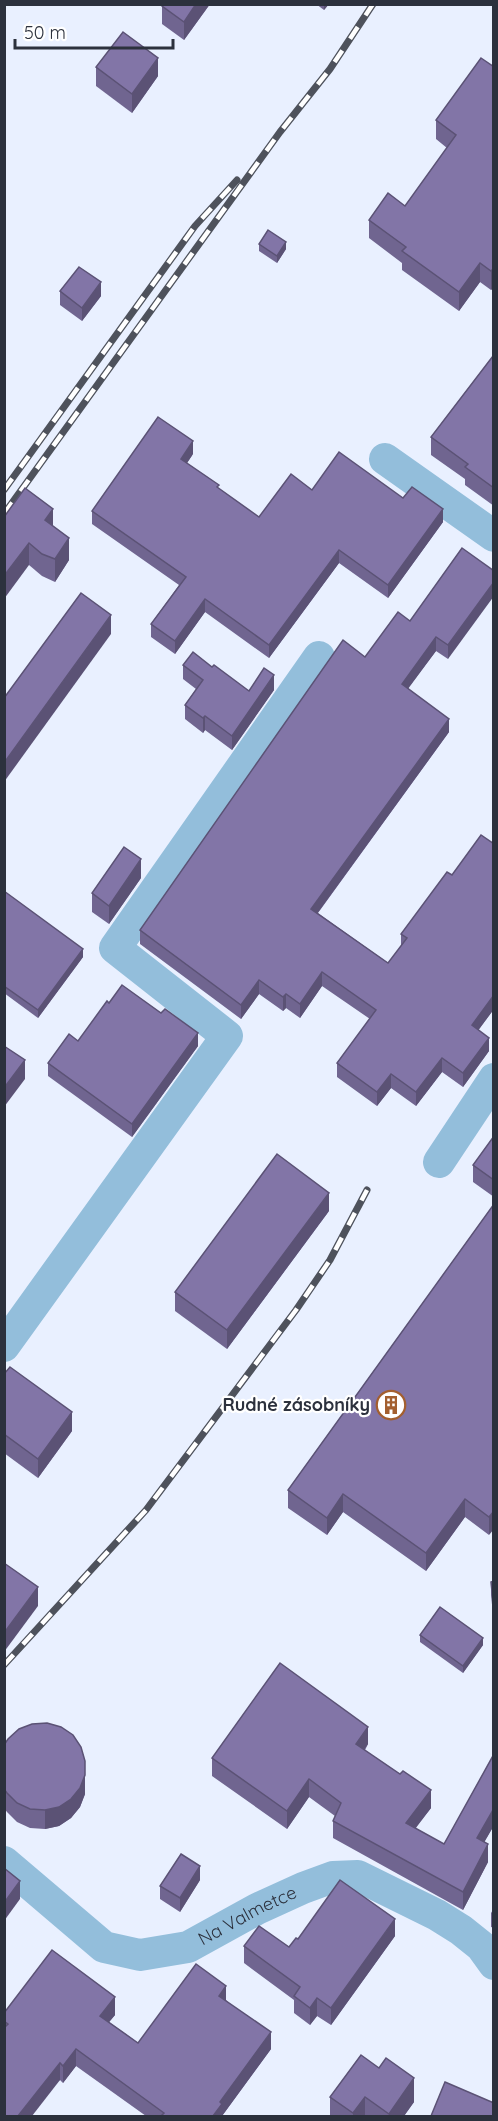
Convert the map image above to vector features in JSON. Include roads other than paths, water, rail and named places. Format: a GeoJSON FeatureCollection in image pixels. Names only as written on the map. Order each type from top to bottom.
{"type":"FeatureCollection","features":[{"type":"Feature","properties":{"kind":"street"},"geometry":{"type":"LineString","coordinates":[[385,459],[494,536]]}},
{"type":"Feature","properties":{"kind":"street"},"geometry":{"type":"LineString","coordinates":[[4,1346],[227,1036],[115,948],[319,657]]}},
{"type":"Feature","properties":{"kind":"street"},"geometry":{"type":"LineString","coordinates":[[439,1162],[494,1079]]}},
{"type":"Feature","properties":{"kind":"street","name":"Na Valmetce"},"geometry":{"type":"LineString","coordinates":[[4,1862],[104,1947],[140,1955],[188,1947],[257,1909],[303,1888],[333,1877],[358,1876],[461,1929],[481,1946],[494,1964]]}},
{"type":"Feature","properties":{"kind":"railway"},"geometry":{"type":"LineString","coordinates":[[4,514],[280,132],[330,69],[373,4]]}},
{"type":"Feature","properties":{"kind":"railway"},"geometry":{"type":"LineString","coordinates":[[4,490],[195,226],[237,180]]}},
{"type":"Feature","properties":{"kind":"railway"},"geometry":{"type":"LineString","coordinates":[[4,1665],[146,1510],[296,1310],[330,1260],[367,1190]]}},
{"type":"Feature","properties":{"kind":"place","name":"Rudné zásobníky"},"geometry":{"type":"Point","coordinates":[391,1405]}}]}
